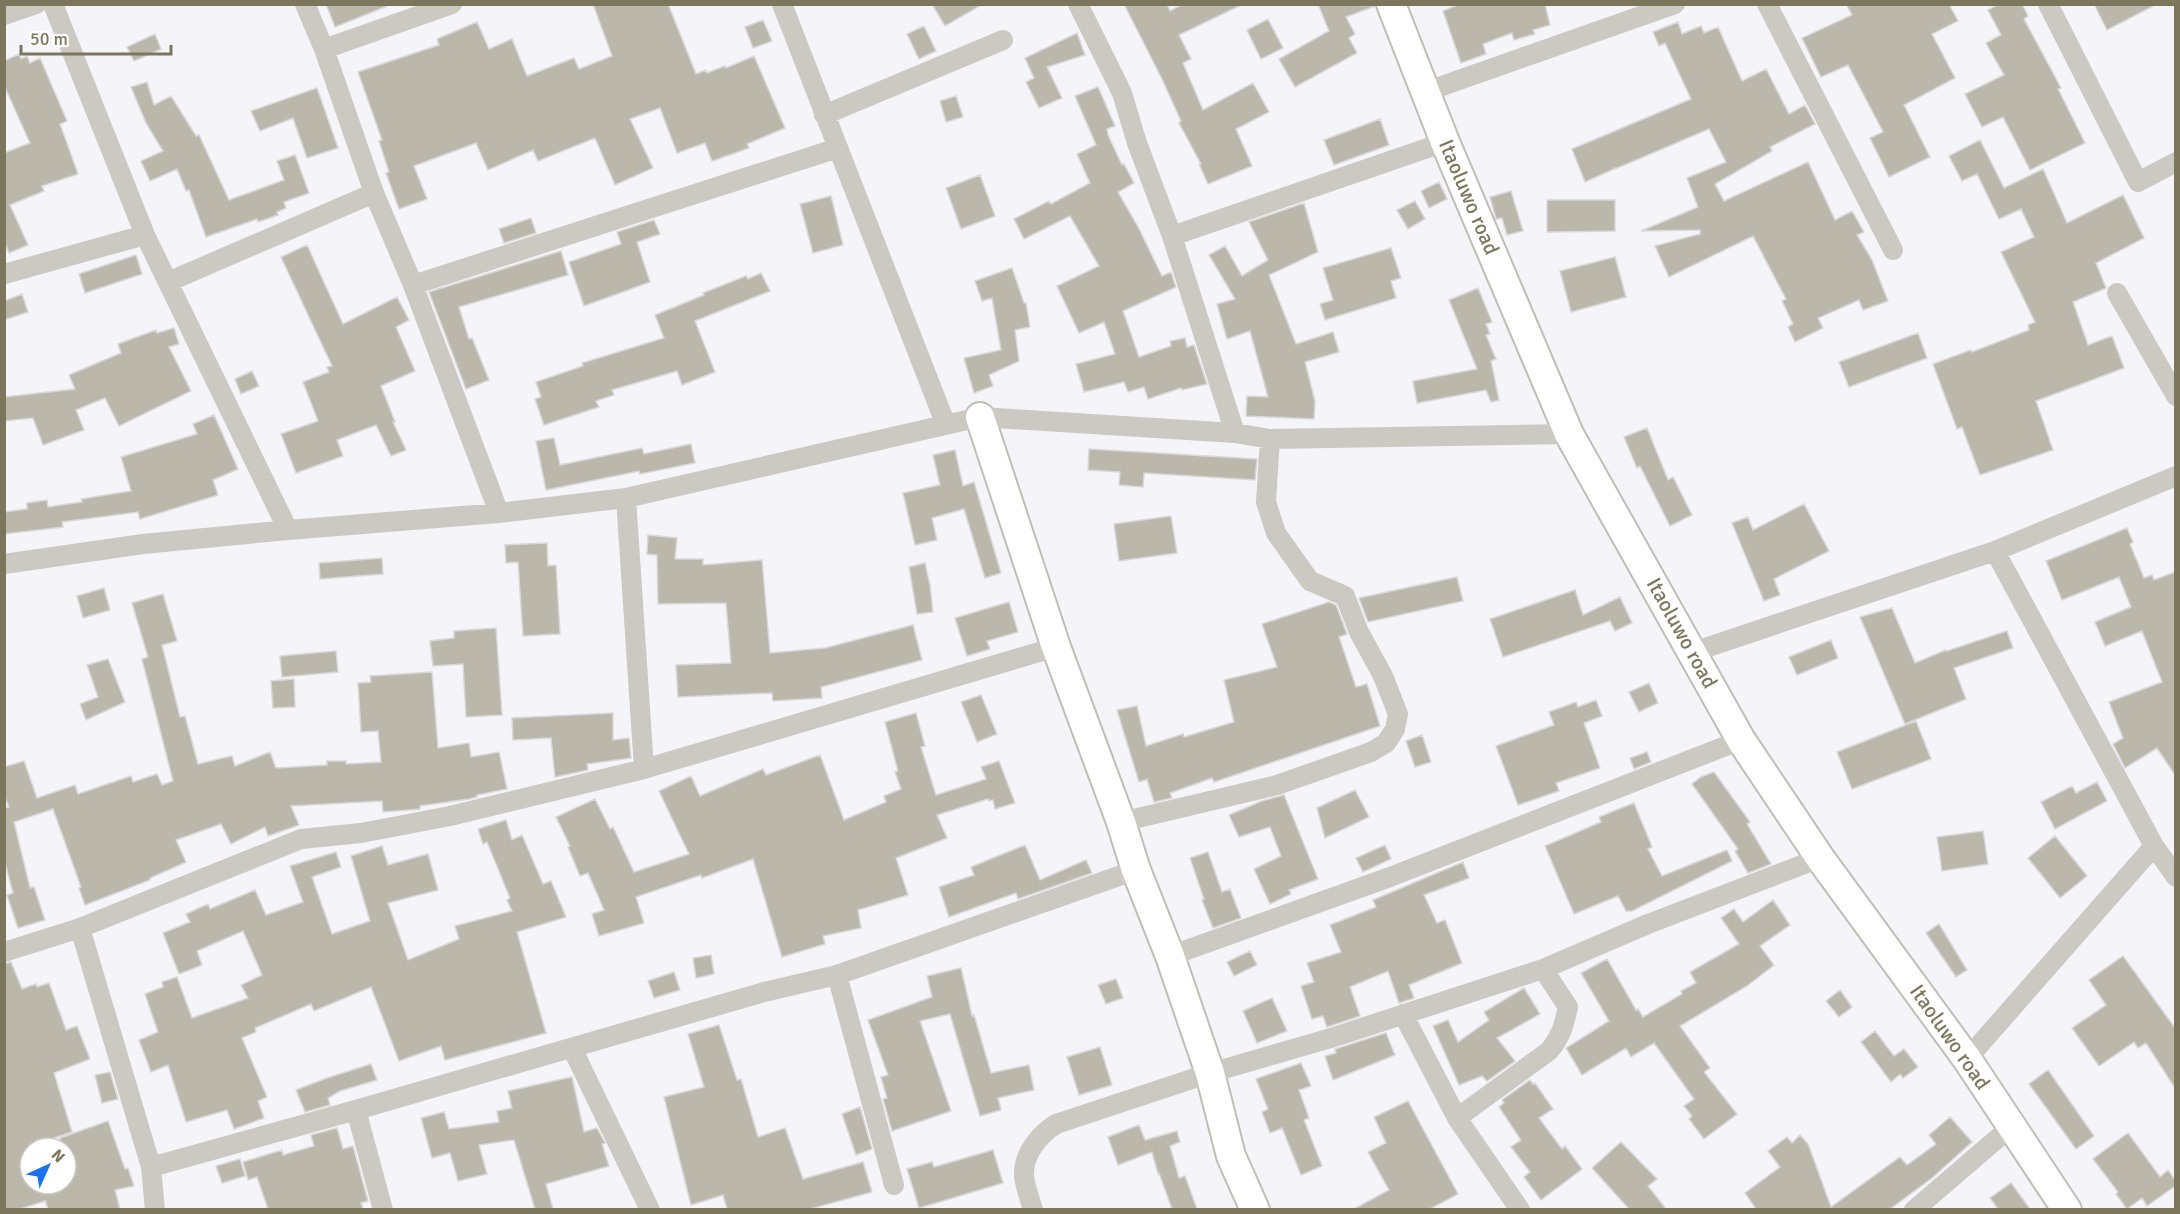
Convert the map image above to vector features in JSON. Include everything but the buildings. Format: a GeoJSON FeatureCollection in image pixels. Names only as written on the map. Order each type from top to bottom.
{"type":"FeatureCollection","features":[{"type":"Feature","properties":{"kind":"street"},"geometry":{"type":"LineString","coordinates":[[4,15],[36,4]]}},
{"type":"Feature","properties":{"kind":"street"},"geometry":{"type":"LineString","coordinates":[[53,4],[145,235],[288,530]]}},
{"type":"Feature","properties":{"kind":"street"},"geometry":{"type":"LineString","coordinates":[[305,4],[324,49],[374,193],[413,285],[499,513]]}},
{"type":"Feature","properties":{"kind":"street"},"geometry":{"type":"LineString","coordinates":[[324,49],[452,4]]}},
{"type":"Feature","properties":{"kind":"street"},"geometry":{"type":"LineString","coordinates":[[782,4],[946,425]]}},
{"type":"Feature","properties":{"kind":"street"},"geometry":{"type":"LineString","coordinates":[[1078,4],[1122,93],[1137,143],[1172,236],[1234,433]]}},
{"type":"Feature","properties":{"kind":"street","name":"Itaoluwo road"},"geometry":{"type":"LineString","coordinates":[[1391,4],[1445,142],[1569,434],[1741,740],[1820,858],[1967,1059],[2067,1209]]}},
{"type":"Feature","properties":{"kind":"street"},"geometry":{"type":"LineString","coordinates":[[1425,92],[1675,4]]}},
{"type":"Feature","properties":{"kind":"street"},"geometry":{"type":"LineString","coordinates":[[1767,4],[1893,250]]}},
{"type":"Feature","properties":{"kind":"street"},"geometry":{"type":"LineString","coordinates":[[2048,4],[2138,182],[2175,162]]}},
{"type":"Feature","properties":{"kind":"street"},"geometry":{"type":"LineString","coordinates":[[824,115],[1003,40]]}},
{"type":"Feature","properties":{"kind":"street"},"geometry":{"type":"LineString","coordinates":[[1172,236],[1445,142]]}},
{"type":"Feature","properties":{"kind":"street"},"geometry":{"type":"LineString","coordinates":[[413,285],[838,148]]}},
{"type":"Feature","properties":{"kind":"street"},"geometry":{"type":"LineString","coordinates":[[168,282],[374,193]]}},
{"type":"Feature","properties":{"kind":"street"},"geometry":{"type":"LineString","coordinates":[[4,274],[145,235]]}},
{"type":"Feature","properties":{"kind":"street"},"geometry":{"type":"LineString","coordinates":[[2117,293],[2175,396]]}},
{"type":"Feature","properties":{"kind":"street"},"geometry":{"type":"LineString","coordinates":[[4,564],[143,544],[499,513],[626,498],[980,417],[1234,433],[1270,439],[1569,434]]}},
{"type":"Feature","properties":{"kind":"street"},"geometry":{"type":"LineString","coordinates":[[980,417],[1056,647],[1122,822],[1136,870],[1170,956],[1210,1073],[1232,1156],[1255,1209]]}},
{"type":"Feature","properties":{"kind":"street"},"geometry":{"type":"LineString","coordinates":[[1122,822],[1277,785],[1371,752],[1386,743],[1395,729],[1398,714],[1383,676],[1359,632],[1345,596],[1310,580],[1276,532],[1266,502],[1270,439]]}},
{"type":"Feature","properties":{"kind":"street"},"geometry":{"type":"LineString","coordinates":[[1693,652],[1995,551],[2175,476]]}},
{"type":"Feature","properties":{"kind":"street"},"geometry":{"type":"LineString","coordinates":[[626,498],[644,770]]}},
{"type":"Feature","properties":{"kind":"street"},"geometry":{"type":"LineString","coordinates":[[1995,551],[2154,846],[2175,877]]}},
{"type":"Feature","properties":{"kind":"street"},"geometry":{"type":"LineString","coordinates":[[4,952],[80,928],[301,839],[361,834],[450,816],[644,770],[1056,647]]}},
{"type":"Feature","properties":{"kind":"street"},"geometry":{"type":"LineString","coordinates":[[1170,956],[1390,877],[1741,740]]}},
{"type":"Feature","properties":{"kind":"street"},"geometry":{"type":"LineString","coordinates":[[1967,1059],[2154,846]]}},
{"type":"Feature","properties":{"kind":"street"},"geometry":{"type":"LineString","coordinates":[[1033,1209],[1024,1176],[1026,1162],[1035,1142],[1043,1132],[1056,1124],[1210,1073],[1331,1038],[1543,969],[1648,924],[1820,858]]}},
{"type":"Feature","properties":{"kind":"street"},"geometry":{"type":"LineString","coordinates":[[151,1167],[764,992],[837,975],[1136,870]]}},
{"type":"Feature","properties":{"kind":"street"},"geometry":{"type":"LineString","coordinates":[[80,928],[151,1167],[155,1209]]}},
{"type":"Feature","properties":{"kind":"street"},"geometry":{"type":"LineString","coordinates":[[1457,1118],[1549,1052],[1558,1041],[1568,1007],[1543,969]]}},
{"type":"Feature","properties":{"kind":"street"},"geometry":{"type":"LineString","coordinates":[[837,975],[894,1185]]}},
{"type":"Feature","properties":{"kind":"street"},"geometry":{"type":"LineString","coordinates":[[1403,1014],[1457,1118],[1520,1209]]}},
{"type":"Feature","properties":{"kind":"street"},"geometry":{"type":"LineString","coordinates":[[572,1048],[650,1209]]}},
{"type":"Feature","properties":{"kind":"street"},"geometry":{"type":"LineString","coordinates":[[356,1110],[383,1209]]}},
{"type":"Feature","properties":{"kind":"street"},"geometry":{"type":"LineString","coordinates":[[1914,1209],[2012,1126]]}}]}
